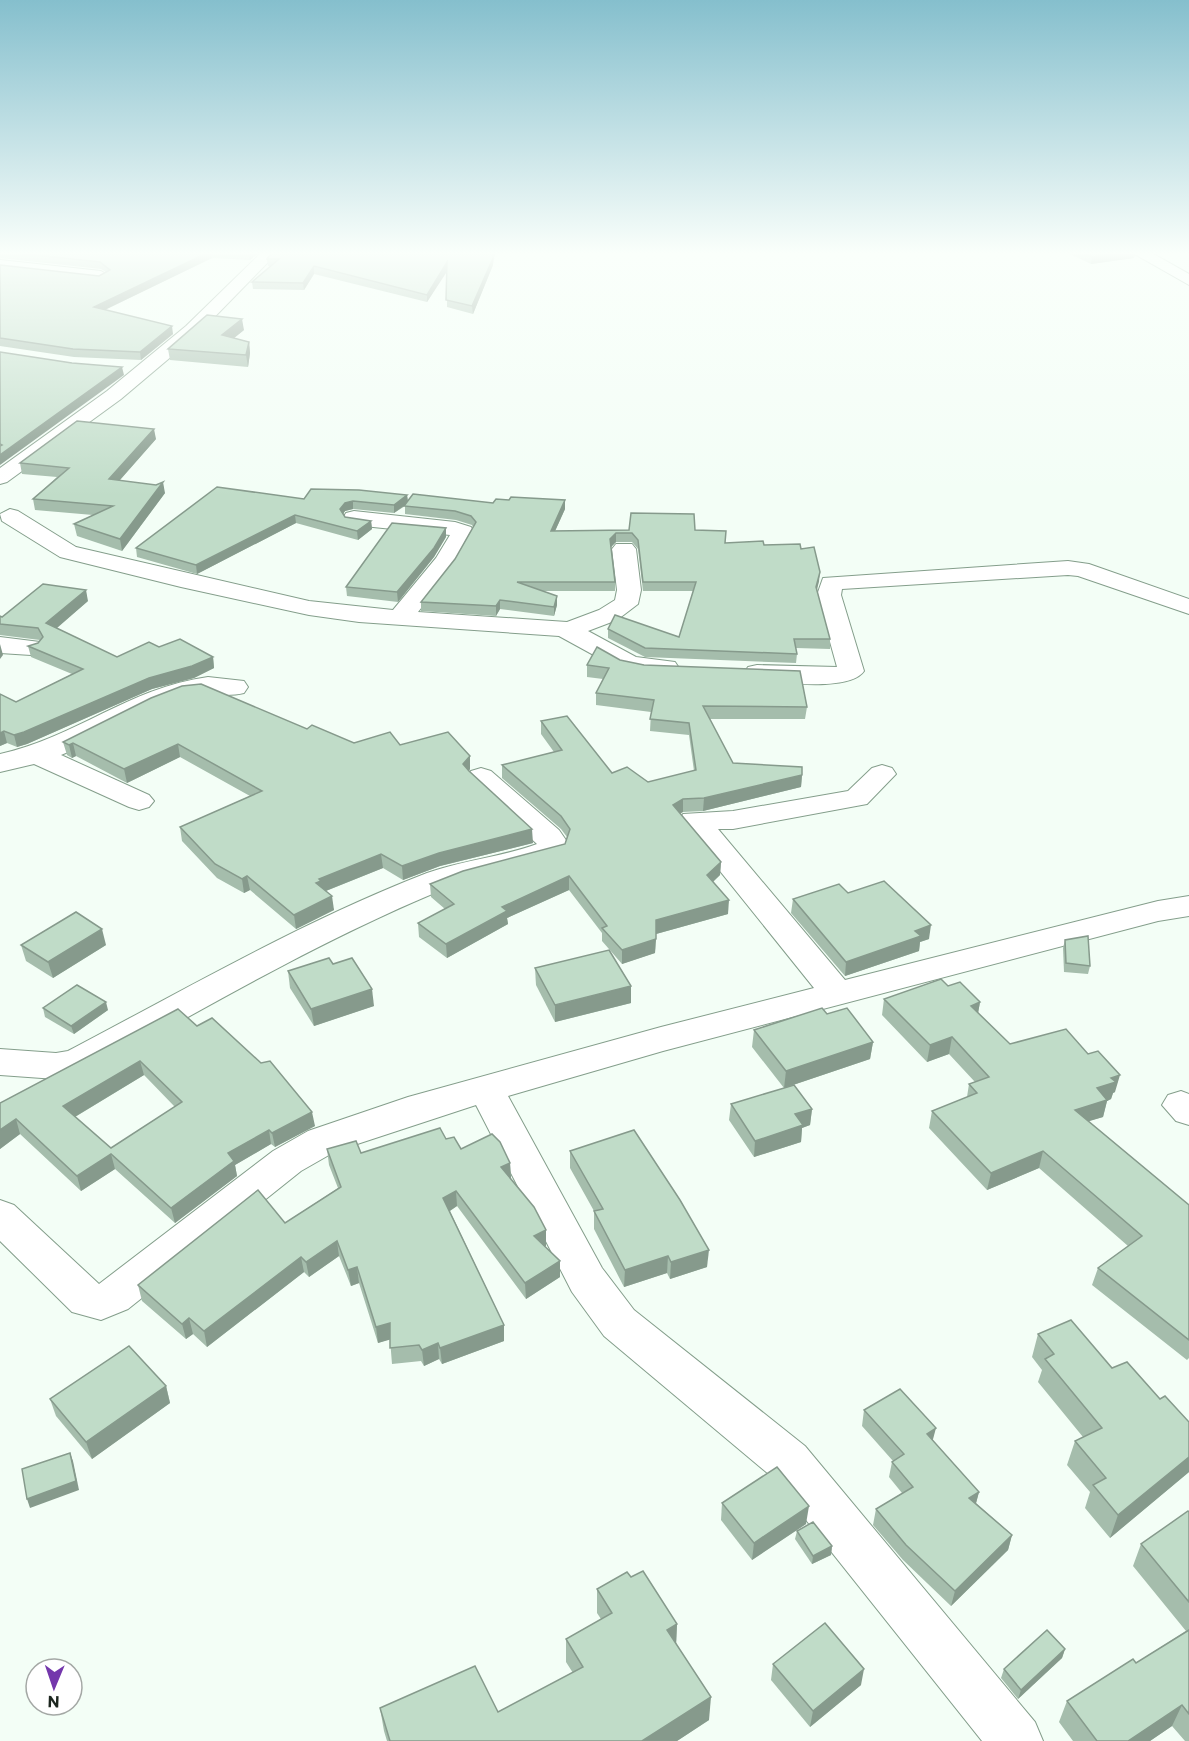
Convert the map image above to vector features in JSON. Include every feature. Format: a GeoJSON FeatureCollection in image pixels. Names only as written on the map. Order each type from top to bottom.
{"type":"FeatureCollection","features":[{"type":"Feature","properties":{"kind":"street"},"geometry":{"type":"LineString","coordinates":[[0,478],[114,395],[188,333]]}},
{"type":"Feature","properties":{"kind":"street"},"geometry":{"type":"LineString","coordinates":[[123,367],[146,368]]}},
{"type":"Feature","properties":{"kind":"street"},"geometry":{"type":"LineString","coordinates":[[3,513],[68,552],[309,608],[399,619],[569,630],[608,615],[626,604],[629,590],[624,549]]}},
{"type":"Feature","properties":{"kind":"street"},"geometry":{"type":"LineString","coordinates":[[354,518],[455,529],[463,532],[446,561],[399,619]]}},
{"type":"Feature","properties":{"kind":"street"},"geometry":{"type":"LineString","coordinates":[[736,672],[835,676],[846,675],[851,671],[829,595],[831,583],[1068,568],[1081,570],[1189,606]]}},
{"type":"Feature","properties":{"kind":"street"},"geometry":{"type":"LineString","coordinates":[[569,630],[630,664],[690,670]]}},
{"type":"Feature","properties":{"kind":"street"},"geometry":{"type":"LineString","coordinates":[[0,645],[31,647]]}},
{"type":"Feature","properties":{"kind":"street"},"geometry":{"type":"LineString","coordinates":[[0,763],[37,755],[173,689],[216,683],[235,687]]}},
{"type":"Feature","properties":{"kind":"street"},"geometry":{"type":"LineString","coordinates":[[37,755],[139,801]]}},
{"type":"Feature","properties":{"kind":"street"},"geometry":{"type":"LineString","coordinates":[[837,993],[694,820],[744,818],[857,798],[882,774]]}},
{"type":"Feature","properties":{"kind":"street"},"geometry":{"type":"LineString","coordinates":[[0,1062],[56,1066],[76,1063],[288,949],[387,902],[441,879],[534,856],[552,849],[553,843],[548,836],[481,777]]}},
{"type":"Feature","properties":{"kind":"street"},"geometry":{"type":"LineString","coordinates":[[0,1216],[87,1300],[101,1302],[113,1298],[210,1220],[303,1151],[322,1141],[408,1111],[837,993],[1158,910],[1189,906]]}},
{"type":"Feature","properties":{"kind":"street"},"geometry":{"type":"LineString","coordinates":[[486,1089],[587,1280],[619,1323],[788,1461],[1016,1741]]}},
{"type":"Feature","properties":{"kind":"building"},"geometry":{"type":"Polygon","coordinates":[[[0,333],[163,333],[140,352],[73,349],[0,338],[0,333]]]}},
{"type":"Feature","properties":{"kind":"building"},"geometry":{"type":"Polygon","coordinates":[[[186,333],[224,333],[222,335],[249,342],[246,355],[168,349],[186,333]]]}},
{"type":"Feature","properties":{"kind":"building"},"geometry":{"type":"Polygon","coordinates":[[[0,352],[72,363],[122,367],[0,455],[2,445],[0,444],[0,352]]]}},
{"type":"Feature","properties":{"kind":"building"},"geometry":{"type":"Polygon","coordinates":[[[77,421],[154,429],[109,479],[156,485],[163,482],[120,539],[74,524],[113,506],[33,499],[69,468],[20,463],[77,421]]]}},
{"type":"Feature","properties":{"kind":"building"},"geometry":{"type":"Polygon","coordinates":[[[217,487],[304,499],[311,489],[359,490],[407,495],[394,505],[353,501],[345,503],[340,509],[345,517],[371,521],[357,531],[295,515],[196,565],[136,548],[217,487]]]}},
{"type":"Feature","properties":{"kind":"building"},"geometry":{"type":"Polygon","coordinates":[[[413,494],[493,503],[496,499],[509,500],[511,497],[565,500],[551,531],[629,530],[631,513],[694,514],[695,530],[726,531],[725,543],[763,541],[764,545],[800,544],[801,549],[814,547],[820,572],[816,587],[830,639],[794,639],[797,654],[645,648],[608,629],[615,615],[679,637],[696,582],[643,582],[638,540],[632,533],[616,533],[610,539],[615,582],[517,582],[557,596],[554,607],[500,600],[496,606],[421,602],[455,559],[476,522],[471,516],[455,511],[404,506],[413,494]]]}},
{"type":"Feature","properties":{"kind":"building"},"geometry":{"type":"Polygon","coordinates":[[[392,523],[446,528],[434,548],[397,592],[346,587],[392,523]]]}},
{"type":"Feature","properties":{"kind":"building"},"geometry":{"type":"Polygon","coordinates":[[[43,584],[86,590],[46,623],[117,657],[149,642],[159,647],[180,639],[213,657],[192,666],[149,678],[24,732],[14,735],[4,731],[0,733],[0,694],[16,702],[83,669],[28,646],[38,643],[43,637],[38,628],[0,624],[0,616],[2,617],[43,584]]]}},
{"type":"Feature","properties":{"kind":"building"},"geometry":{"type":"Polygon","coordinates":[[[597,647],[620,660],[644,665],[800,671],[807,707],[703,706],[733,763],[802,767],[802,775],[704,798],[683,799],[673,805],[721,862],[707,875],[729,900],[656,920],[656,939],[622,950],[602,928],[607,926],[569,876],[502,907],[507,911],[446,944],[418,923],[454,904],[430,884],[463,871],[565,844],[570,829],[561,816],[502,765],[562,750],[541,721],[567,716],[612,773],[627,767],[648,782],[696,770],[689,723],[650,719],[654,700],[596,693],[609,668],[587,665],[597,647]]]}},
{"type":"Feature","properties":{"kind":"building"},"geometry":{"type":"Polygon","coordinates":[[[201,684],[307,729],[312,725],[354,743],[390,732],[400,745],[448,732],[470,756],[463,764],[469,771],[532,829],[439,853],[402,866],[381,854],[319,879],[321,881],[316,883],[332,896],[294,915],[247,876],[242,879],[215,864],[180,827],[262,791],[178,744],[124,769],[73,743],[69,745],[63,742],[151,698],[182,686],[201,684]]]}},
{"type":"Feature","properties":{"kind":"building"},"geometry":{"type":"Polygon","coordinates":[[[884,881],[931,925],[915,931],[921,936],[846,962],[793,899],[839,884],[848,893],[884,881]]]}},
{"type":"Feature","properties":{"kind":"building"},"geometry":{"type":"Polygon","coordinates":[[[76,912],[102,929],[48,962],[21,945],[76,912]]]}},
{"type":"Feature","properties":{"kind":"building"},"geometry":{"type":"Polygon","coordinates":[[[1088,936],[1090,966],[1066,963],[1065,940],[1088,936]]]}},
{"type":"Feature","properties":{"kind":"building"},"geometry":{"type":"Polygon","coordinates":[[[609,950],[631,986],[555,1005],[535,968],[609,950]]]}},
{"type":"Feature","properties":{"kind":"building"},"geometry":{"type":"Polygon","coordinates":[[[329,958],[333,964],[352,958],[372,989],[311,1009],[288,971],[329,958]]]}},
{"type":"Feature","properties":{"kind":"building"},"geometry":{"type":"Polygon","coordinates":[[[941,979],[948,986],[960,982],[980,1002],[971,1006],[1010,1044],[1066,1029],[1088,1054],[1098,1051],[1120,1075],[1111,1078],[1116,1082],[1097,1088],[1107,1100],[1075,1110],[1189,1205],[1189,1340],[1098,1268],[1142,1236],[1043,1151],[991,1173],[932,1111],[977,1093],[969,1084],[989,1077],[952,1037],[930,1045],[884,999],[941,979]]]}},
{"type":"Feature","properties":{"kind":"building"},"geometry":{"type":"Polygon","coordinates":[[[77,985],[106,1002],[71,1026],[43,1008],[77,985]]]}},
{"type":"Feature","properties":{"kind":"building"},"geometry":{"type":"Polygon","coordinates":[[[822,1008],[827,1014],[847,1008],[873,1042],[786,1071],[754,1030],[822,1008]]]}},
{"type":"Feature","properties":{"kind":"building"},"geometry":{"type":"Polygon","coordinates":[[[178,1009],[197,1026],[212,1018],[261,1063],[270,1061],[312,1112],[272,1133],[269,1130],[228,1153],[234,1161],[171,1208],[111,1154],[77,1176],[16,1119],[0,1130],[0,1103],[178,1009]],[[140,1061],[63,1106],[111,1148],[182,1102],[140,1061]]]}},
{"type":"Feature","properties":{"kind":"building"},"geometry":{"type":"Polygon","coordinates":[[[794,1085],[812,1109],[795,1114],[803,1125],[755,1141],[731,1104],[794,1085]]]}},
{"type":"Feature","properties":{"kind":"building"},"geometry":{"type":"Polygon","coordinates":[[[440,1128],[446,1139],[454,1137],[461,1149],[492,1134],[500,1142],[510,1163],[501,1167],[534,1207],[546,1230],[534,1236],[560,1261],[525,1283],[456,1191],[443,1198],[504,1325],[440,1348],[438,1343],[422,1350],[419,1345],[390,1348],[390,1323],[376,1327],[357,1267],[348,1270],[337,1241],[306,1262],[301,1257],[204,1331],[189,1318],[182,1324],[138,1285],[258,1190],[285,1223],[341,1187],[327,1149],[356,1141],[361,1153],[440,1128]]]}},
{"type":"Feature","properties":{"kind":"building"},"geometry":{"type":"Polygon","coordinates":[[[634,1130],[680,1200],[709,1250],[671,1262],[668,1256],[625,1270],[594,1211],[603,1209],[570,1151],[634,1130]]]}},
{"type":"Feature","properties":{"kind":"building"},"geometry":{"type":"Polygon","coordinates":[[[1071,1320],[1112,1368],[1127,1362],[1160,1399],[1165,1396],[1189,1422],[1189,1457],[1118,1515],[1093,1485],[1106,1478],[1075,1441],[1102,1428],[1045,1359],[1054,1354],[1038,1334],[1071,1320]]]}},
{"type":"Feature","properties":{"kind":"building"},"geometry":{"type":"Polygon","coordinates":[[[129,1346],[166,1386],[86,1442],[50,1399],[129,1346]]]}},
{"type":"Feature","properties":{"kind":"building"},"geometry":{"type":"Polygon","coordinates":[[[900,1389],[936,1428],[927,1434],[979,1492],[969,1498],[1012,1535],[955,1591],[906,1545],[876,1509],[913,1487],[892,1462],[904,1454],[864,1410],[900,1389]]]}},
{"type":"Feature","properties":{"kind":"building"},"geometry":{"type":"Polygon","coordinates":[[[70,1453],[76,1481],[27,1499],[22,1469],[70,1453]]]}},
{"type":"Feature","properties":{"kind":"building"},"geometry":{"type":"Polygon","coordinates":[[[777,1467],[809,1506],[754,1543],[722,1503],[777,1467]]]}},
{"type":"Feature","properties":{"kind":"building"},"geometry":{"type":"Polygon","coordinates":[[[1189,1512],[1189,1602],[1141,1544],[1189,1512]]]}},
{"type":"Feature","properties":{"kind":"building"},"geometry":{"type":"Polygon","coordinates":[[[813,1522],[832,1546],[813,1556],[797,1531],[813,1522]]]}},
{"type":"Feature","properties":{"kind":"building"},"geometry":{"type":"Polygon","coordinates":[[[643,1571],[677,1624],[667,1630],[711,1697],[642,1741],[390,1741],[380,1708],[475,1666],[498,1712],[583,1667],[566,1639],[612,1613],[597,1589],[627,1572],[631,1577],[643,1571]]]}},
{"type":"Feature","properties":{"kind":"building"},"geometry":{"type":"Polygon","coordinates":[[[825,1623],[864,1669],[813,1711],[773,1664],[825,1623]]]}},
{"type":"Feature","properties":{"kind":"building"},"geometry":{"type":"Polygon","coordinates":[[[1047,1630],[1065,1649],[1021,1690],[1004,1669],[1047,1630]]]}},
{"type":"Feature","properties":{"kind":"building"},"geometry":{"type":"Polygon","coordinates":[[[1189,1630],[1189,1714],[1182,1705],[1128,1741],[1097,1741],[1067,1701],[1133,1659],[1136,1663],[1189,1630]]]}}]}
